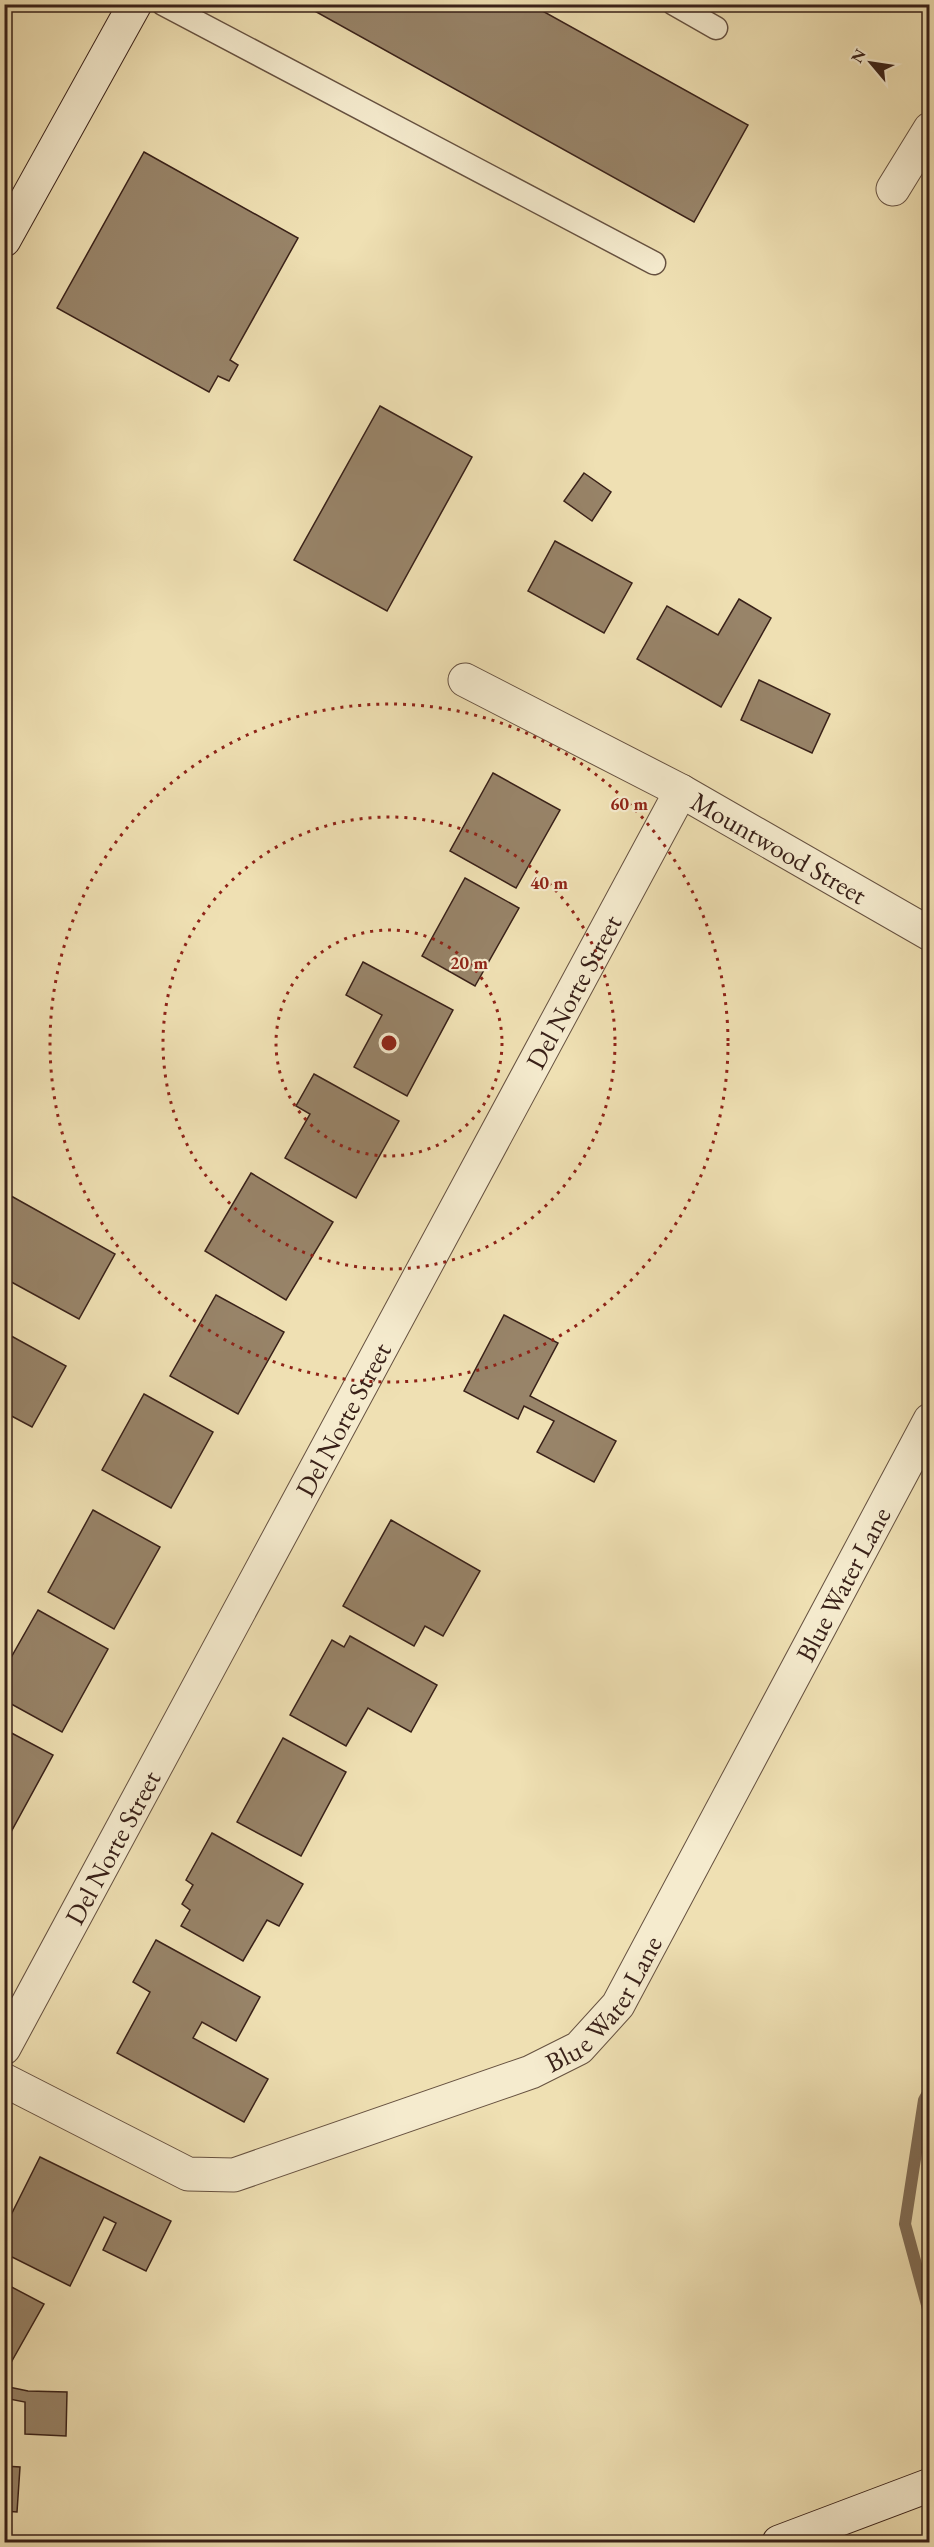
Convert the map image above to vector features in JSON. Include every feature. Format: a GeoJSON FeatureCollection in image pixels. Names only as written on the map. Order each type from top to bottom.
{"type":"FeatureCollection","features":[{"type":"Feature","properties":{"kind":"street"},"geometry":{"type":"LineString","coordinates":[[4,240],[135,4]]}},
{"type":"Feature","properties":{"kind":"street"},"geometry":{"type":"LineString","coordinates":[[893,189],[930,129]]}},
{"type":"Feature","properties":{"kind":"street","name":"Mountwood Street"},"geometry":{"type":"LineString","coordinates":[[465,680],[681,791],[930,934]]}},
{"type":"Feature","properties":{"kind":"street","name":"Del Norte Street"},"geometry":{"type":"LineString","coordinates":[[4,2048],[681,791]]}},
{"type":"Feature","properties":{"kind":"street","name":"Blue Water Lane"},"geometry":{"type":"LineString","coordinates":[[4,2080],[188,2174],[234,2175],[531,2072],[579,2048],[618,2005],[930,1420]]}},
{"type":"Feature","properties":{"kind":"street"},"geometry":{"type":"LineString","coordinates":[[779,2542],[926,2487]]}},
{"type":"Feature","properties":{"kind":"lane"},"geometry":{"type":"LineString","coordinates":[[163,4],[654,264]]}},
{"type":"Feature","properties":{"kind":"lane"},"geometry":{"type":"LineString","coordinates":[[674,4],[717,28]]}},
{"type":"Feature","properties":{"kind":"building"},"geometry":{"type":"Polygon","coordinates":[[[4,4],[13,4],[4,19],[4,4]]]}},
{"type":"Feature","properties":{"kind":"building"},"geometry":{"type":"Polygon","coordinates":[[[302,4],[530,4],[748,125],[694,222],[302,4]]]}},
{"type":"Feature","properties":{"kind":"building"},"geometry":{"type":"Polygon","coordinates":[[[144,152],[298,238],[230,360],[238,365],[229,381],[218,376],[209,392],[57,308],[144,152]]]}},
{"type":"Feature","properties":{"kind":"building"},"geometry":{"type":"Polygon","coordinates":[[[380,406],[472,457],[387,611],[294,560],[380,406]]]}},
{"type":"Feature","properties":{"kind":"building"},"geometry":{"type":"Polygon","coordinates":[[[584,473],[611,492],[592,521],[564,501],[584,473]]]}},
{"type":"Feature","properties":{"kind":"building"},"geometry":{"type":"Polygon","coordinates":[[[555,541],[632,583],[604,633],[528,591],[555,541]]]}},
{"type":"Feature","properties":{"kind":"building"},"geometry":{"type":"Polygon","coordinates":[[[739,599],[771,618],[721,707],[637,659],[667,606],[718,635],[739,599]]]}},
{"type":"Feature","properties":{"kind":"building"},"geometry":{"type":"Polygon","coordinates":[[[759,680],[830,714],[812,753],[741,720],[759,680]]]}},
{"type":"Feature","properties":{"kind":"building"},"geometry":{"type":"Polygon","coordinates":[[[493,773],[560,810],[516,888],[450,851],[493,773]]]}},
{"type":"Feature","properties":{"kind":"building"},"geometry":{"type":"Polygon","coordinates":[[[465,878],[519,908],[475,986],[422,956],[465,878]]]}},
{"type":"Feature","properties":{"kind":"building"},"geometry":{"type":"Polygon","coordinates":[[[363,962],[453,1010],[407,1096],[354,1067],[382,1015],[346,995],[363,962]]]}},
{"type":"Feature","properties":{"kind":"building"},"geometry":{"type":"Polygon","coordinates":[[[314,1074],[399,1121],[356,1198],[285,1158],[310,1114],[296,1106],[314,1074]]]}},
{"type":"Feature","properties":{"kind":"building"},"geometry":{"type":"Polygon","coordinates":[[[251,1173],[333,1222],[286,1300],[205,1251],[251,1173]]]}},
{"type":"Feature","properties":{"kind":"building"},"geometry":{"type":"Polygon","coordinates":[[[4,1192],[115,1254],[79,1319],[4,1278],[4,1192]]]}},
{"type":"Feature","properties":{"kind":"building"},"geometry":{"type":"Polygon","coordinates":[[[216,1295],[284,1332],[238,1414],[170,1376],[216,1295]]]}},
{"type":"Feature","properties":{"kind":"building"},"geometry":{"type":"Polygon","coordinates":[[[504,1315],[558,1343],[530,1396],[616,1441],[594,1482],[537,1452],[554,1421],[524,1406],[518,1419],[464,1391],[504,1315]]]}},
{"type":"Feature","properties":{"kind":"building"},"geometry":{"type":"Polygon","coordinates":[[[4,1332],[66,1366],[32,1427],[4,1412],[4,1332]]]}},
{"type":"Feature","properties":{"kind":"building"},"geometry":{"type":"Polygon","coordinates":[[[144,1394],[213,1432],[171,1508],[102,1470],[144,1394]]]}},
{"type":"Feature","properties":{"kind":"building"},"geometry":{"type":"Polygon","coordinates":[[[93,1510],[160,1547],[114,1629],[48,1592],[93,1510]]]}},
{"type":"Feature","properties":{"kind":"building"},"geometry":{"type":"Polygon","coordinates":[[[391,1520],[480,1571],[443,1636],[425,1626],[414,1646],[343,1606],[391,1520]]]}},
{"type":"Feature","properties":{"kind":"building"},"geometry":{"type":"Polygon","coordinates":[[[38,1610],[108,1649],[62,1732],[4,1700],[4,1670],[38,1610]]]}},
{"type":"Feature","properties":{"kind":"building"},"geometry":{"type":"Polygon","coordinates":[[[350,1636],[437,1685],[411,1732],[368,1708],[346,1746],[290,1715],[332,1640],[344,1647],[350,1636]]]}},
{"type":"Feature","properties":{"kind":"building"},"geometry":{"type":"Polygon","coordinates":[[[4,1729],[53,1755],[5,1843],[4,1843],[4,1729]]]}},
{"type":"Feature","properties":{"kind":"building"},"geometry":{"type":"Polygon","coordinates":[[[283,1738],[346,1772],[301,1856],[237,1822],[283,1738]]]}},
{"type":"Feature","properties":{"kind":"building"},"geometry":{"type":"Polygon","coordinates":[[[212,1833],[303,1884],[279,1926],[267,1920],[243,1961],[181,1926],[190,1910],[182,1904],[193,1885],[186,1880],[212,1833]]]}},
{"type":"Feature","properties":{"kind":"building"},"geometry":{"type":"Polygon","coordinates":[[[156,1940],[260,1997],[236,2041],[202,2022],[193,2038],[268,2079],[244,2122],[117,2053],[150,1992],[133,1982],[156,1940]]]}},
{"type":"Feature","properties":{"kind":"building"},"geometry":{"type":"Polygon","coordinates":[[[40,2157],[171,2221],[146,2271],[103,2250],[116,2223],[104,2217],[70,2286],[4,2253],[4,2229],[40,2157]]]}},
{"type":"Feature","properties":{"kind":"building"},"geometry":{"type":"Polygon","coordinates":[[[4,2283],[44,2304],[4,2375],[4,2283]]]}},
{"type":"Feature","properties":{"kind":"building"},"geometry":{"type":"Polygon","coordinates":[[[4,2386],[28,2391],[67,2392],[66,2436],[25,2434],[25,2402],[4,2398],[4,2386]]]}},
{"type":"Feature","properties":{"kind":"building"},"geometry":{"type":"Polygon","coordinates":[[[4,2466],[20,2467],[17,2512],[4,2511],[4,2466]]]}},
{"type":"Feature","properties":{"kind":"waterway"},"geometry":{"type":"LineString","coordinates":[[930,2089],[924,2100],[905,2224],[930,2316]]}}]}
